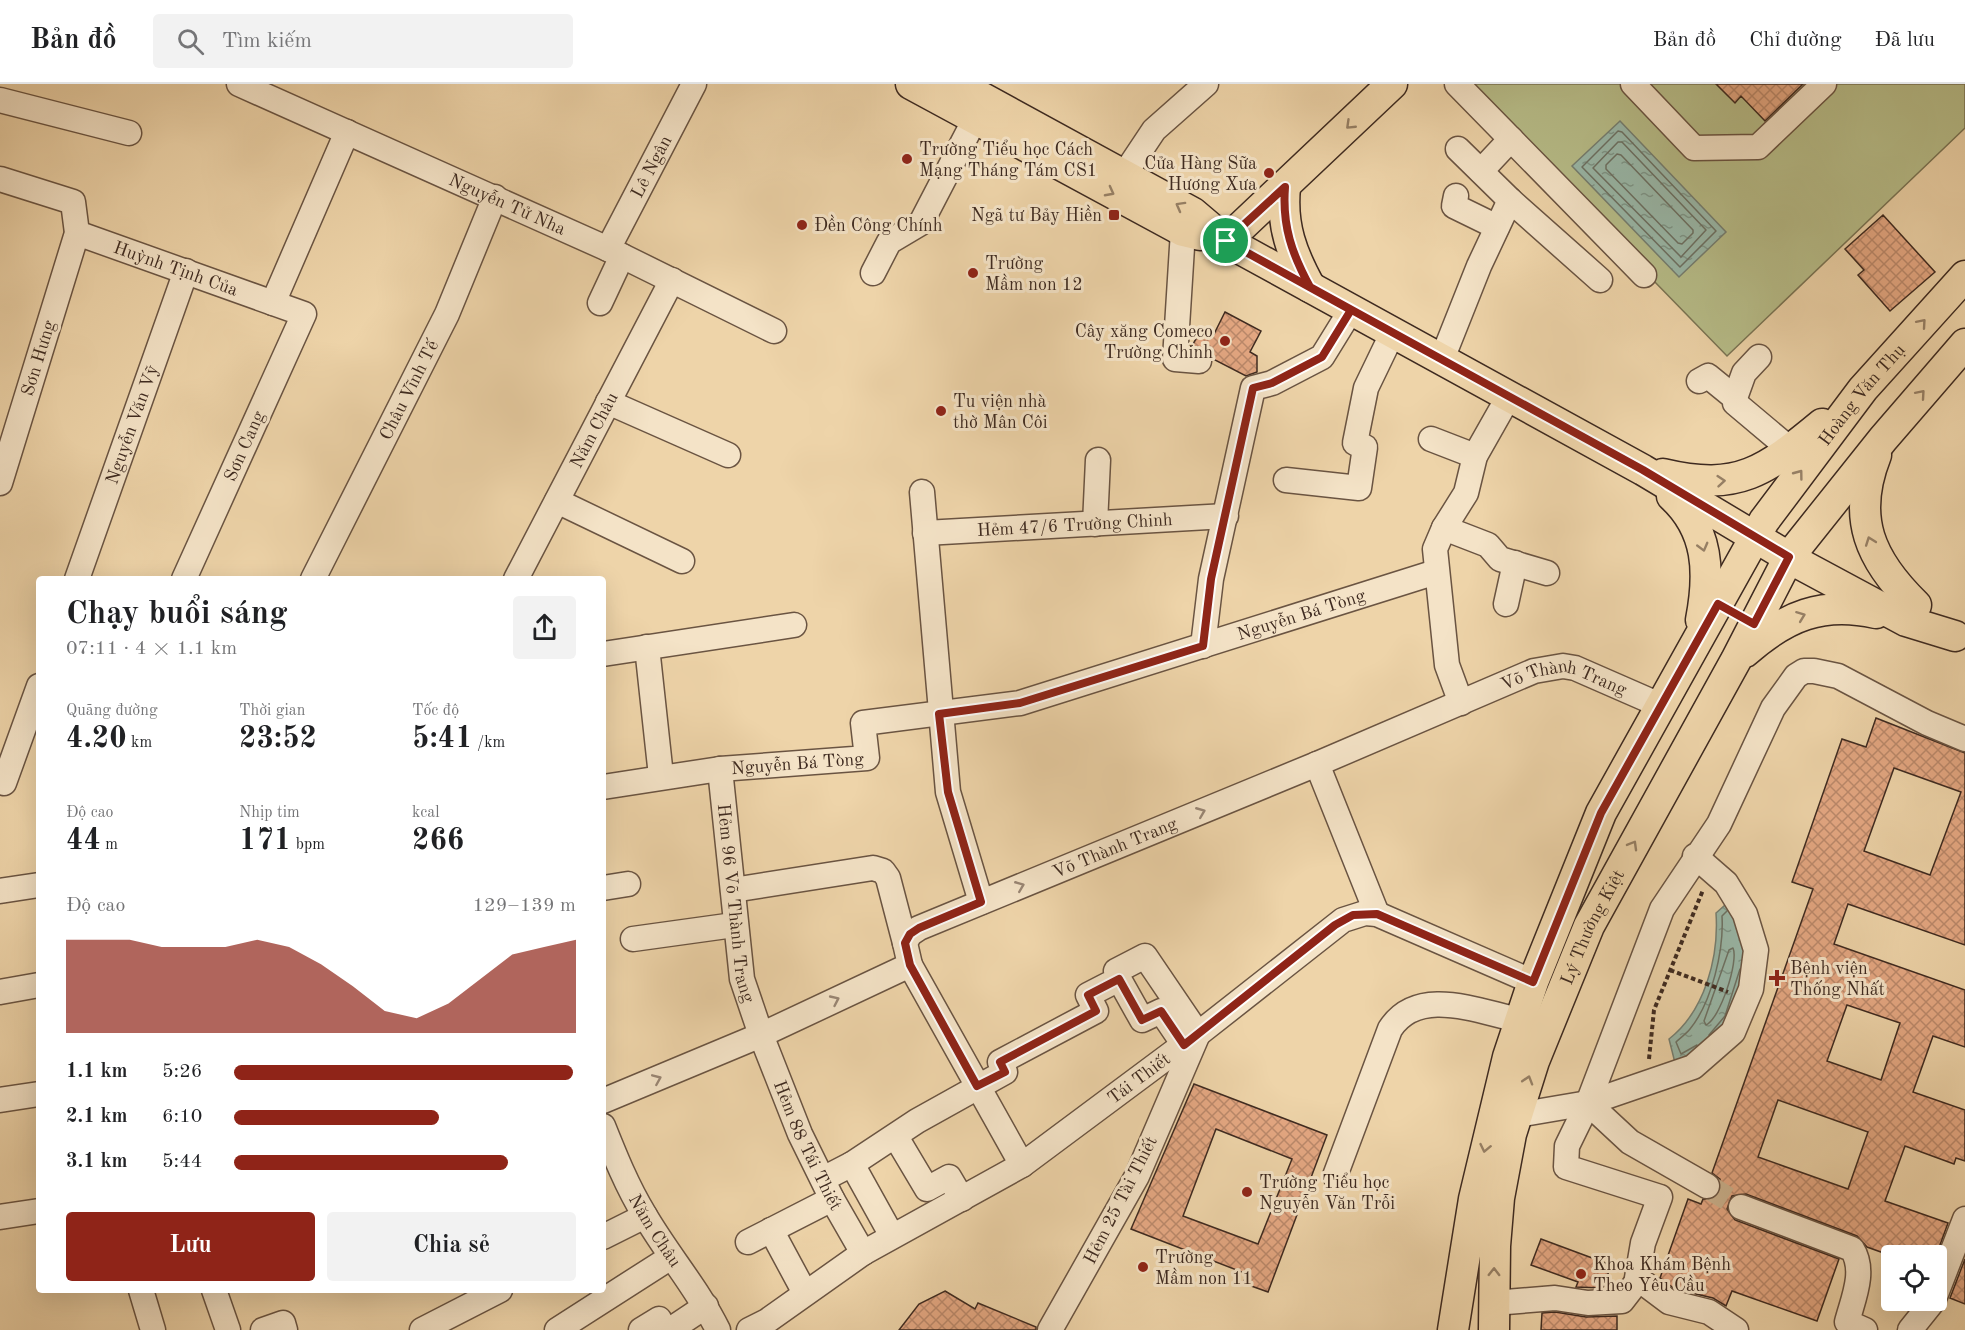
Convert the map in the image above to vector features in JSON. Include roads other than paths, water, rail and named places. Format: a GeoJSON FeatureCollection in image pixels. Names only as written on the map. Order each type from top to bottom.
{"type":"FeatureCollection","features":[{"type":"Feature","properties":{"kind":"main road"},"geometry":{"type":"LineString","coordinates":[[911,84],[981,109],[1124,175],[1193,213],[1226,241],[1643,470],[1759,529],[1960,639]]}},
{"type":"Feature","properties":{"kind":"main road"},"geometry":{"type":"LineString","coordinates":[[957,84],[981,109],[1183,231],[1226,241]]}},
{"type":"Feature","properties":{"kind":"main road"},"geometry":{"type":"LineString","coordinates":[[1226,241],[1392,84]]}},
{"type":"Feature","properties":{"kind":"main road"},"geometry":{"type":"LineString","coordinates":[[1285,187],[1283,207],[1287,237],[1310,287]]}},
{"type":"Feature","properties":{"kind":"main road","name":"Hoàng Văn Thụ"},"geometry":{"type":"LineString","coordinates":[[1759,529],[1863,389],[1965,276]]}},
{"type":"Feature","properties":{"kind":"main road"},"geometry":{"type":"LineString","coordinates":[[1794,549],[1883,439],[1965,344]]}},
{"type":"Feature","properties":{"kind":"main road"},"geometry":{"type":"LineString","coordinates":[[1643,470],[1683,479],[1712,482],[1734,480],[1752,474],[1791,450],[1863,389]]}},
{"type":"Feature","properties":{"kind":"main road"},"geometry":{"type":"LineString","coordinates":[[1883,439],[1865,493],[1864,512],[1867,532],[1882,567],[1911,613]]}},
{"type":"Feature","properties":{"kind":"main road"},"geometry":{"type":"LineString","coordinates":[[1643,470],[1690,515],[1704,547],[1707,562],[1705,597],[1691,651]]}},
{"type":"Feature","properties":{"kind":"main road"},"geometry":{"type":"LineString","coordinates":[[1691,651],[1759,529]]}},
{"type":"Feature","properties":{"kind":"main road","name":"Lý Thường Kiệt"},"geometry":{"type":"LineString","coordinates":[[1494,1317],[1495,1246],[1499,1198],[1517,1115],[1559,994],[1589,926],[1736,660],[1794,549]]}},
{"type":"Feature","properties":{"kind":"main road"},"geometry":{"type":"LineString","coordinates":[[1718,604],[1754,624]]}},
{"type":"Feature","properties":{"kind":"main road"},"geometry":{"type":"LineString","coordinates":[[1736,660],[1779,626],[1818,610],[1854,609],[1911,613]]}},
{"type":"Feature","properties":{"kind":"main road","name":"Lý Thường Kiệt"},"geometry":{"type":"LineString","coordinates":[[1453,1330],[1468,1230],[1489,1127],[1533,982],[1601,813],[1691,651]]}},
{"type":"Feature","properties":{"kind":"street","name":"Nguyễn Tử Nha"},"geometry":{"type":"LineString","coordinates":[[239,84],[495,197],[672,280],[774,331]]}},
{"type":"Feature","properties":{"kind":"street","name":"Lê Ngân"},"geometry":{"type":"LineString","coordinates":[[600,303],[615,253],[694,84]]}},
{"type":"Feature","properties":{"kind":"street"},"geometry":{"type":"LineString","coordinates":[[1124,175],[1154,130],[1206,84]]}},
{"type":"Feature","properties":{"kind":"street"},"geometry":{"type":"LineString","coordinates":[[1457,84],[1644,275]]}},
{"type":"Feature","properties":{"kind":"street"},"geometry":{"type":"LineString","coordinates":[[1633,84],[1694,148],[1758,147],[1824,84]]}},
{"type":"Feature","properties":{"kind":"street"},"geometry":{"type":"LineString","coordinates":[[0,100],[129,133]]}},
{"type":"Feature","properties":{"kind":"street"},"geometry":{"type":"LineString","coordinates":[[873,273],[889,242],[921,223],[981,109]]}},
{"type":"Feature","properties":{"kind":"street"},"geometry":{"type":"LineString","coordinates":[[273,303],[348,132]]}},
{"type":"Feature","properties":{"kind":"street"},"geometry":{"type":"LineString","coordinates":[[1481,171],[1511,139]]}},
{"type":"Feature","properties":{"kind":"street"},"geometry":{"type":"LineString","coordinates":[[1458,149],[1510,200],[1600,280]]}},
{"type":"Feature","properties":{"kind":"street"},"geometry":{"type":"LineString","coordinates":[[0,179],[73,202],[77,233]]}},
{"type":"Feature","properties":{"kind":"street"},"geometry":{"type":"LineString","coordinates":[[1456,195],[1454,206],[1497,227]]}},
{"type":"Feature","properties":{"kind":"street","name":"Châu Vĩnh Tế"},"geometry":{"type":"LineString","coordinates":[[315,576],[447,314],[495,197]]}},
{"type":"Feature","properties":{"kind":"street"},"geometry":{"type":"LineString","coordinates":[[1442,359],[1510,200]]}},
{"type":"Feature","properties":{"kind":"street"},"geometry":{"type":"LineString","coordinates":[[1183,231],[1175,359],[1199,361]]}},
{"type":"Feature","properties":{"kind":"street","name":"Huỳnh Tịnh Của"},"geometry":{"type":"LineString","coordinates":[[77,233],[304,314]]}},
{"type":"Feature","properties":{"kind":"street","name":"Sơn Hưng"},"geometry":{"type":"LineString","coordinates":[[0,483],[8,424],[77,233]]}},
{"type":"Feature","properties":{"kind":"street","name":"Nguyễn Văn Vỹ"},"geometry":{"type":"LineString","coordinates":[[78,576],[186,271]]}},
{"type":"Feature","properties":{"kind":"street","name":"Năm Châu"},"geometry":{"type":"LineString","coordinates":[[518,576],[672,280]]}},
{"type":"Feature","properties":{"kind":"street"},"geometry":{"type":"LineString","coordinates":[[1203,646],[1211,579],[1253,388],[1272,383],[1322,357],[1351,310]]}},
{"type":"Feature","properties":{"kind":"street","name":"Sơn Cang"},"geometry":{"type":"LineString","coordinates":[[185,576],[304,314]]}},
{"type":"Feature","properties":{"kind":"street"},"geometry":{"type":"LineString","coordinates":[[1286,480],[1359,488],[1365,447],[1355,443],[1366,388],[1393,332]]}},
{"type":"Feature","properties":{"kind":"street"},"geometry":{"type":"LineString","coordinates":[[1759,357],[1744,373],[1735,403],[1791,450]]}},
{"type":"Feature","properties":{"kind":"street"},"geometry":{"type":"LineString","coordinates":[[1699,381],[1707,376],[1735,398]]}},
{"type":"Feature","properties":{"kind":"street"},"geometry":{"type":"LineString","coordinates":[[1461,704],[1447,665],[1436,572],[1436,549],[1444,528],[1466,493],[1475,456],[1509,396]]}},
{"type":"Feature","properties":{"kind":"street"},"geometry":{"type":"LineString","coordinates":[[608,402],[728,455]]}},
{"type":"Feature","properties":{"kind":"street"},"geometry":{"type":"LineString","coordinates":[[1431,439],[1475,456]]}},
{"type":"Feature","properties":{"kind":"street"},"geometry":{"type":"LineString","coordinates":[[1095,524],[1098,460]]}},
{"type":"Feature","properties":{"kind":"street"},"geometry":{"type":"LineString","coordinates":[[922,492],[939,714],[948,792],[981,902]]}},
{"type":"Feature","properties":{"kind":"street"},"geometry":{"type":"LineString","coordinates":[[557,501],[682,561]]}},
{"type":"Feature","properties":{"kind":"street","name":"Hẻm 47/6 Trường Chinh"},"geometry":{"type":"LineString","coordinates":[[925,533],[1226,516]]}},
{"type":"Feature","properties":{"kind":"street"},"geometry":{"type":"LineString","coordinates":[[1444,528],[1488,544],[1500,559],[1547,573]]}},
{"type":"Feature","properties":{"kind":"street"},"geometry":{"type":"LineString","coordinates":[[1506,604],[1515,563]]}},
{"type":"Feature","properties":{"kind":"street","name":"Nguyễn Bá Tòng"},"geometry":{"type":"LineString","coordinates":[[606,786],[661,776],[720,769],[867,758],[863,723],[1020,703],[1436,572]]}},
{"type":"Feature","properties":{"kind":"street"},"geometry":{"type":"LineString","coordinates":[[606,654],[794,624]]}},
{"type":"Feature","properties":{"kind":"street"},"geometry":{"type":"LineString","coordinates":[[647,647],[661,776]]}},
{"type":"Feature","properties":{"kind":"street","name":"Võ Thành Trang"},"geometry":{"type":"LineString","coordinates":[[606,1100],[761,1035],[908,954],[910,934],[919,928],[1461,704],[1534,671],[1563,666],[1662,705]]}},
{"type":"Feature","properties":{"kind":"street"},"geometry":{"type":"LineString","coordinates":[[1494,1317],[1555,1298],[1588,1303],[1622,1301],[1639,1280],[1643,1243],[1659,1197],[1566,1167],[1567,1146],[1588,1103],[1662,909],[1703,863],[1773,708],[1796,676],[1804,671],[1838,676],[1926,723],[1965,739]]}},
{"type":"Feature","properties":{"kind":"street"},"geometry":{"type":"LineString","coordinates":[[4,783],[36,694]]}},
{"type":"Feature","properties":{"kind":"street"},"geometry":{"type":"LineString","coordinates":[[1317,764],[1377,914],[1533,982]]}},
{"type":"Feature","properties":{"kind":"street","name":"Hẻm 96 Võ Thành Trang"},"geometry":{"type":"LineString","coordinates":[[720,769],[742,979],[761,1035]]}},
{"type":"Feature","properties":{"kind":"street"},"geometry":{"type":"LineString","coordinates":[[1517,1115],[1588,1103],[1693,1067],[1732,1032],[1751,988],[1756,950],[1745,914],[1726,883],[1703,863]]}},
{"type":"Feature","properties":{"kind":"street"},"geometry":{"type":"LineString","coordinates":[[733,890],[873,868],[882,871],[888,878],[908,954],[977,1086],[1022,1165]]}},
{"type":"Feature","properties":{"kind":"street"},"geometry":{"type":"LineString","coordinates":[[606,888],[628,884]]}},
{"type":"Feature","properties":{"kind":"street"},"geometry":{"type":"LineString","coordinates":[[0,891],[36,885]]}},
{"type":"Feature","properties":{"kind":"street","name":"Tái Thiết"},"geometry":{"type":"LineString","coordinates":[[749,1330],[863,1253],[1022,1165],[1191,1039],[1343,920],[1365,913],[1377,914]]}},
{"type":"Feature","properties":{"kind":"street"},"geometry":{"type":"LineString","coordinates":[[633,939],[735,925]]}},
{"type":"Feature","properties":{"kind":"street"},"geometry":{"type":"LineString","coordinates":[[1145,956],[1191,1039],[1161,1011],[1142,1020],[1116,971],[1145,956]]}},
{"type":"Feature","properties":{"kind":"street"},"geometry":{"type":"LineString","coordinates":[[748,1242],[771,1230],[827,1189],[852,1164],[917,1121],[1005,1072],[1000,1062],[1096,1011],[1088,995],[1119,979]]}},
{"type":"Feature","properties":{"kind":"street"},"geometry":{"type":"LineString","coordinates":[[0,992],[36,986]]}},
{"type":"Feature","properties":{"kind":"street"},"geometry":{"type":"LineString","coordinates":[[1335,1176],[1390,1029],[1398,1018],[1416,1007],[1437,1004],[1520,1020]]}},
{"type":"Feature","properties":{"kind":"street","name":"Hẻm 88 Tái Thiết"},"geometry":{"type":"LineString","coordinates":[[761,1035],[800,1134],[827,1189],[863,1253]]}},
{"type":"Feature","properties":{"kind":"street","name":"Hẻm 25 Tài Thiết"},"geometry":{"type":"LineString","coordinates":[[1050,1330],[1137,1176],[1191,1039]]}},
{"type":"Feature","properties":{"kind":"street"},"geometry":{"type":"LineString","coordinates":[[0,1100],[36,1094]]}},
{"type":"Feature","properties":{"kind":"street"},"geometry":{"type":"LineString","coordinates":[[1588,1103],[1630,1142],[1707,1186]]}},
{"type":"Feature","properties":{"kind":"street","name":"Năm Châu"},"geometry":{"type":"LineString","coordinates":[[606,1133],[629,1189],[671,1257],[706,1306],[718,1330]]}},
{"type":"Feature","properties":{"kind":"street"},"geometry":{"type":"LineString","coordinates":[[896,1137],[927,1189],[950,1177],[962,1199]]}},
{"type":"Feature","properties":{"kind":"street"},"geometry":{"type":"LineString","coordinates":[[852,1164],[892,1236]]}},
{"type":"Feature","properties":{"kind":"street"},"geometry":{"type":"LineString","coordinates":[[1741,1207],[1852,1249],[1858,1259],[1859,1272],[1850,1327]]}},
{"type":"Feature","properties":{"kind":"street"},"geometry":{"type":"LineString","coordinates":[[0,1217],[36,1211]]}},
{"type":"Feature","properties":{"kind":"street"},"geometry":{"type":"LineString","coordinates":[[606,1236],[645,1216]]}},
{"type":"Feature","properties":{"kind":"street"},"geometry":{"type":"LineString","coordinates":[[1947,1266],[1965,1219]]}},
{"type":"Feature","properties":{"kind":"street"},"geometry":{"type":"LineString","coordinates":[[771,1230],[806,1293]]}},
{"type":"Feature","properties":{"kind":"street"},"geometry":{"type":"LineString","coordinates":[[557,1330],[671,1257]]}},
{"type":"Feature","properties":{"kind":"street"},"geometry":{"type":"LineString","coordinates":[[1639,1280],[1669,1302],[1709,1312],[1736,1330]]}},
{"type":"Feature","properties":{"kind":"street"},"geometry":{"type":"LineString","coordinates":[[142,1293],[153,1330]]}},
{"type":"Feature","properties":{"kind":"street"},"geometry":{"type":"LineString","coordinates":[[215,1293],[228,1330]]}},
{"type":"Feature","properties":{"kind":"street"},"geometry":{"type":"LineString","coordinates":[[422,1330],[494,1293]]}},
{"type":"Feature","properties":{"kind":"street"},"geometry":{"type":"LineString","coordinates":[[641,1330],[659,1319],[668,1330],[706,1306]]}},
{"type":"Feature","properties":{"kind":"street"},"geometry":{"type":"LineString","coordinates":[[1910,1330],[1925,1311]]}},
{"type":"Feature","properties":{"kind":"street"},"geometry":{"type":"LineString","coordinates":[[263,1330],[283,1323],[285,1330]]}},
{"type":"Feature","properties":{"kind":"water"},"geometry":{"type":"Polygon","coordinates":[[[1620,121],[1726,232],[1679,277],[1572,166],[1620,121]]]}},
{"type":"Feature","properties":{"kind":"water"},"geometry":{"type":"Polygon","coordinates":[[[1732,899],[1748,964],[1730,1019],[1704,1048],[1675,1063],[1669,1039],[1692,1014],[1700,998],[1712,965],[1716,913],[1732,899]]]}},
{"type":"Feature","properties":{"kind":"tunnel"},"geometry":{"type":"LineString","coordinates":[[1707,1186],[1741,1207]]}},
{"type":"Feature","properties":{"kind":"place","name":"Trường Tiểu học Cách Mạng Tháng Tám CS1"},"geometry":{"type":"Point","coordinates":[907,159]}},
{"type":"Feature","properties":{"kind":"place","name":"Cửa Hàng Sữa Hương Xưa"},"geometry":{"type":"Point","coordinates":[1269,173]}},
{"type":"Feature","properties":{"kind":"place","name":"Ngã tư Bảy Hiền"},"geometry":{"type":"Point","coordinates":[1114,215]}},
{"type":"Feature","properties":{"kind":"place","name":"Đền Công Chính"},"geometry":{"type":"Point","coordinates":[802,225]}},
{"type":"Feature","properties":{"kind":"place","name":"Trường Mầm non 12"},"geometry":{"type":"Point","coordinates":[973,273]}},
{"type":"Feature","properties":{"kind":"place","name":"Cây xăng Comeco Trường Chinh"},"geometry":{"type":"Point","coordinates":[1225,341]}},
{"type":"Feature","properties":{"kind":"place","name":"Tu viện nhà thờ Mân Côi"},"geometry":{"type":"Point","coordinates":[941,411]}},
{"type":"Feature","properties":{"kind":"place","name":"Bệnh viện Thống Nhất"},"geometry":{"type":"Point","coordinates":[1777,978]}},
{"type":"Feature","properties":{"kind":"place","name":"Trường Tiểu học Nguyễn Văn Trỗi"},"geometry":{"type":"Point","coordinates":[1247,1192]}},
{"type":"Feature","properties":{"kind":"place","name":"Trường Mầm non 11"},"geometry":{"type":"Point","coordinates":[1143,1267]}},
{"type":"Feature","properties":{"kind":"place","name":"Khoa Khám Bệnh Theo Yêu Cầu"},"geometry":{"type":"Point","coordinates":[1581,1274]}}]}
